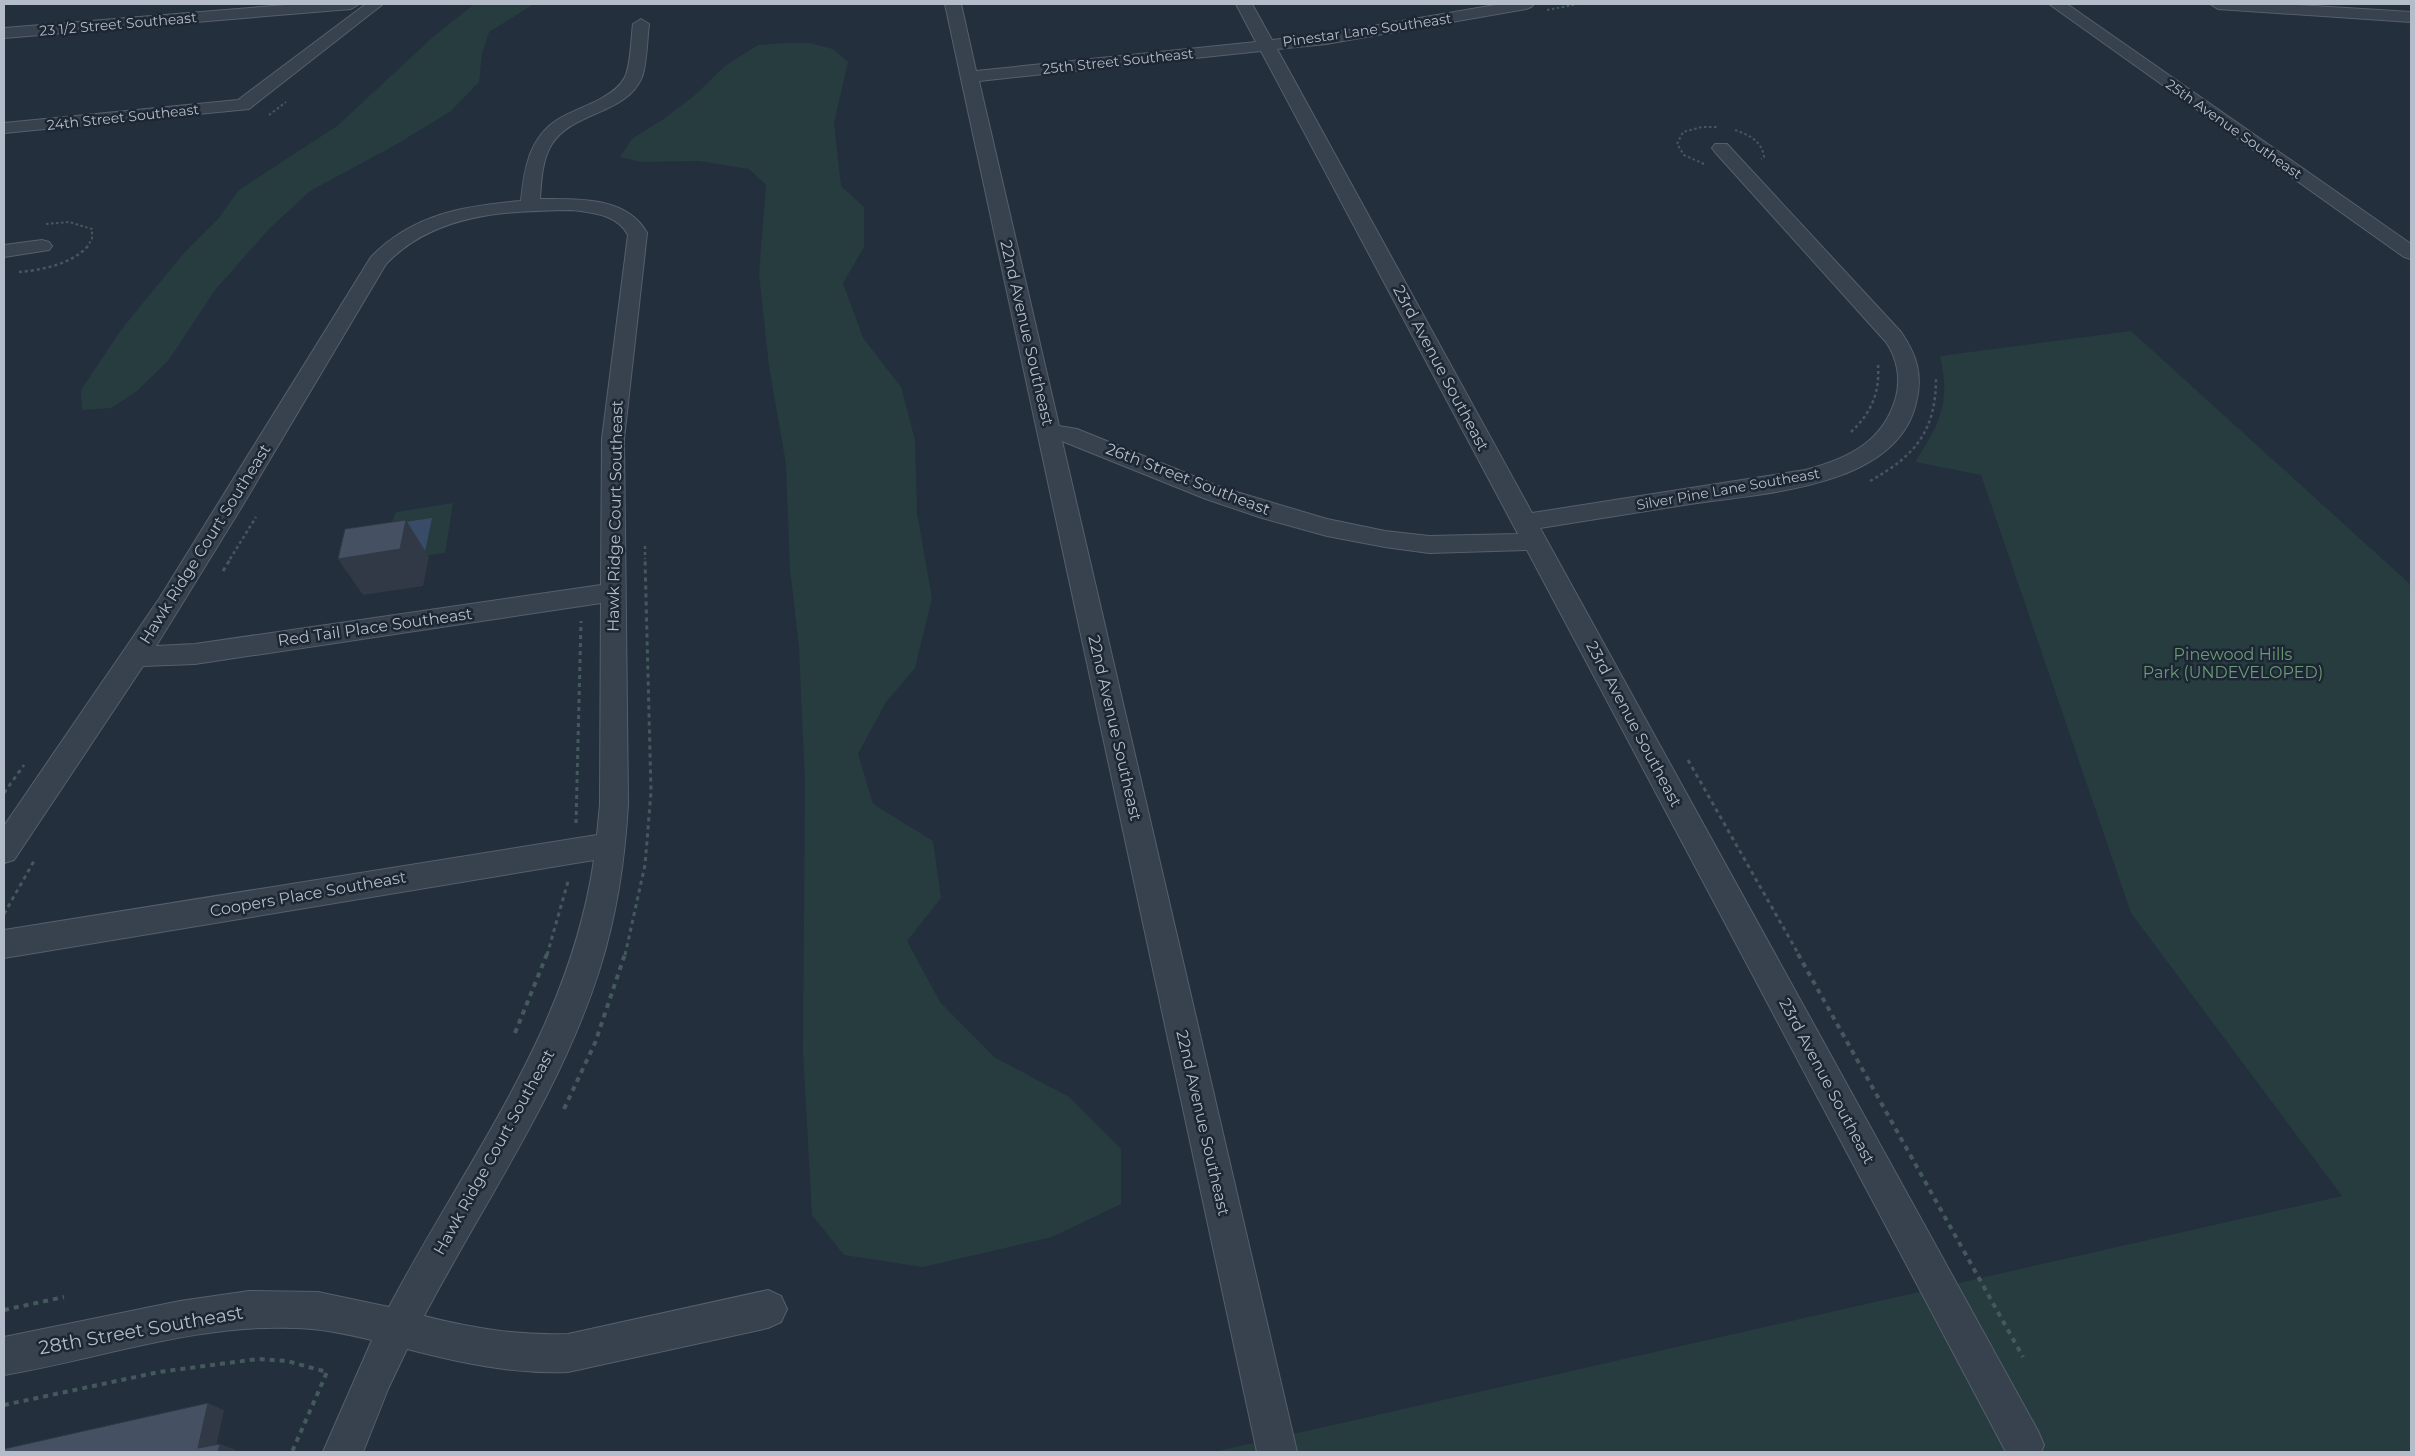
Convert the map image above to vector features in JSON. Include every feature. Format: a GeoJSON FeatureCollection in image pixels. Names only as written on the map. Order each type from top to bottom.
{"type":"FeatureCollection","features":[{"type":"Feature","properties":{"kind":"street","name":"23 1/2 Street Southeast"},"geometry":{"type":"LineString","coordinates":[[4,33],[351,4]]}},
{"type":"Feature","properties":{"kind":"street","name":"24th Street Southeast"},"geometry":{"type":"LineString","coordinates":[[4,128],[243,105],[375,4]]}},
{"type":"Feature","properties":{"kind":"street","name":"22nd Avenue Southeast"},"geometry":{"type":"LineString","coordinates":[[953,4],[1277,1452]]}},
{"type":"Feature","properties":{"kind":"street","name":"23rd Avenue Southeast"},"geometry":{"type":"LineString","coordinates":[[1244,4],[2024,1445]]}},
{"type":"Feature","properties":{"kind":"street","name":"Pinestar Lane Southeast"},"geometry":{"type":"LineString","coordinates":[[1267,44],[1354,35],[1526,4]]}},
{"type":"Feature","properties":{"kind":"street","name":"25th Avenue Southeast"},"geometry":{"type":"LineString","coordinates":[[2057,4],[2411,253]]}},
{"type":"Feature","properties":{"kind":"street"},"geometry":{"type":"LineString","coordinates":[[2218,4],[2411,17]]}},
{"type":"Feature","properties":{"kind":"street"},"geometry":{"type":"LineString","coordinates":[[530,206],[540,152],[550,135],[571,120],[626,90],[631,83],[634,76],[641,24]]}},
{"type":"Feature","properties":{"kind":"street","name":"25th Street Southeast"},"geometry":{"type":"LineString","coordinates":[[970,77],[1267,44]]}},
{"type":"Feature","properties":{"kind":"street","name":"Silver Pine Lane Southeast"},"geometry":{"type":"LineString","coordinates":[[1529,531],[1806,478],[1831,471],[1849,464],[1880,445],[1893,432],[1902,417],[1909,386],[1908,371],[1904,356],[1895,339],[1880,320],[1718,147]]}},
{"type":"Feature","properties":{"kind":"street","name":"Hawk Ridge Court Southeast"},"geometry":{"type":"LineString","coordinates":[[4,851],[22,820],[136,656],[218,527],[378,261],[397,242],[428,224],[469,213],[561,204],[594,206],[621,215],[637,232],[637,243],[616,401],[613,440],[614,804],[612,845],[602,904],[589,952],[562,1026],[532,1089],[397,1328],[360,1404],[343,1452]]}},
{"type":"Feature","properties":{"kind":"street"},"geometry":{"type":"LineString","coordinates":[[4,250],[42,246]]}},
{"type":"Feature","properties":{"kind":"street","name":"26th Street Southeast"},"geometry":{"type":"LineString","coordinates":[[1049,433],[1068,434],[1188,483],[1263,510],[1328,528],[1387,539],[1442,545],[1529,531]]}},
{"type":"Feature","properties":{"kind":"street","name":"Red Tail Place Southeast"},"geometry":{"type":"LineString","coordinates":[[136,656],[194,654],[614,592]]}},
{"type":"Feature","properties":{"kind":"street","name":"Coopers Place Southeast"},"geometry":{"type":"LineString","coordinates":[[4,944],[612,845]]}},
{"type":"Feature","properties":{"kind":"street","name":"28th Street Southeast"},"geometry":{"type":"LineString","coordinates":[[4,1356],[191,1317],[237,1310],[281,1308],[319,1311],[499,1352],[548,1355],[568,1353],[768,1309]]}},
{"type":"Feature","properties":{"kind":"path"},"geometry":{"type":"LineString","coordinates":[[1702,127],[1718,147],[1685,155],[1679,150],[1677,144],[1683,132],[1702,127]]}},
{"type":"Feature","properties":{"kind":"path"},"geometry":{"type":"LineString","coordinates":[[1732,130],[1751,136],[1764,150],[1764,156],[1759,162]]}},
{"type":"Feature","properties":{"kind":"path"},"geometry":{"type":"LineString","coordinates":[[1847,435],[1864,420],[1872,407],[1879,380],[1877,360]]}},
{"type":"Feature","properties":{"kind":"path"},"geometry":{"type":"LineString","coordinates":[[1864,483],[1891,469],[1920,443],[1930,426],[1936,410],[1936,374]]}},
{"type":"Feature","properties":{"kind":"path"},"geometry":{"type":"LineString","coordinates":[[515,1033],[536,990],[549,952],[575,850],[582,596]]}},
{"type":"Feature","properties":{"kind":"path"},"geometry":{"type":"LineString","coordinates":[[1687,758],[1889,1114],[2023,1357]]}},
{"type":"Feature","properties":{"kind":"path"},"geometry":{"type":"LineString","coordinates":[[4,1310],[64,1297]]}},
{"type":"Feature","properties":{"kind":"path"},"geometry":{"type":"LineString","coordinates":[[4,1405],[159,1372],[258,1359],[287,1361],[327,1372],[292,1452]]}},
{"type":"Feature","properties":{"kind":"green space"},"geometry":{"type":"Polygon","coordinates":[[[474,4],[534,4],[489,32],[482,53],[479,82],[451,111],[397,144],[310,191],[269,229],[215,290],[168,361],[137,391],[111,408],[82,410],[81,390],[121,330],[183,254],[218,219],[239,190],[337,126],[432,38],[474,4]]]}},
{"type":"Feature","properties":{"kind":"green space"},"geometry":{"type":"Polygon","coordinates":[[[810,43],[833,49],[848,62],[834,123],[841,186],[864,207],[864,247],[843,283],[863,338],[901,387],[915,440],[917,513],[932,598],[915,668],[886,702],[858,754],[873,804],[933,841],[941,898],[907,941],[940,1002],[994,1057],[1069,1097],[1121,1149],[1121,1204],[1052,1237],[923,1267],[844,1255],[812,1215],[803,1051],[805,783],[799,647],[790,569],[786,464],[769,366],[759,274],[766,185],[749,169],[699,161],[641,162],[620,157],[632,139],[665,118],[694,96],[725,66],[758,45],[810,43]]]}},
{"type":"Feature","properties":{"kind":"green space","name":"Pinewood Hills Park (UNDEVELOPED)"},"geometry":{"type":"Polygon","coordinates":[[[2131,331],[2411,585],[2411,1452],[1214,1452],[2342,1196],[2131,913],[1981,475],[1915,462],[1937,424],[1944,400],[1943,372],[1940,356],[2131,331]]]}},
{"type":"Feature","properties":{"kind":"green space"},"geometry":{"type":"Polygon","coordinates":[[[453,503],[445,553],[375,562],[396,512],[453,503]]]}},
{"type":"Feature","properties":{"kind":"water"},"geometry":{"type":"Polygon","coordinates":[[[432,518],[425,552],[405,522],[432,518]]]}},
{"type":"Feature","properties":{"kind":"building"},"geometry":{"type":"Polygon","coordinates":[[[406,520],[400,549],[338,559],[345,529],[406,520]]]}},
{"type":"Feature","properties":{"kind":"building"},"geometry":{"type":"Polygon","coordinates":[[[208,1403],[198,1448],[220,1444],[218,1452],[4,1452],[4,1449],[208,1403]]]}}]}
